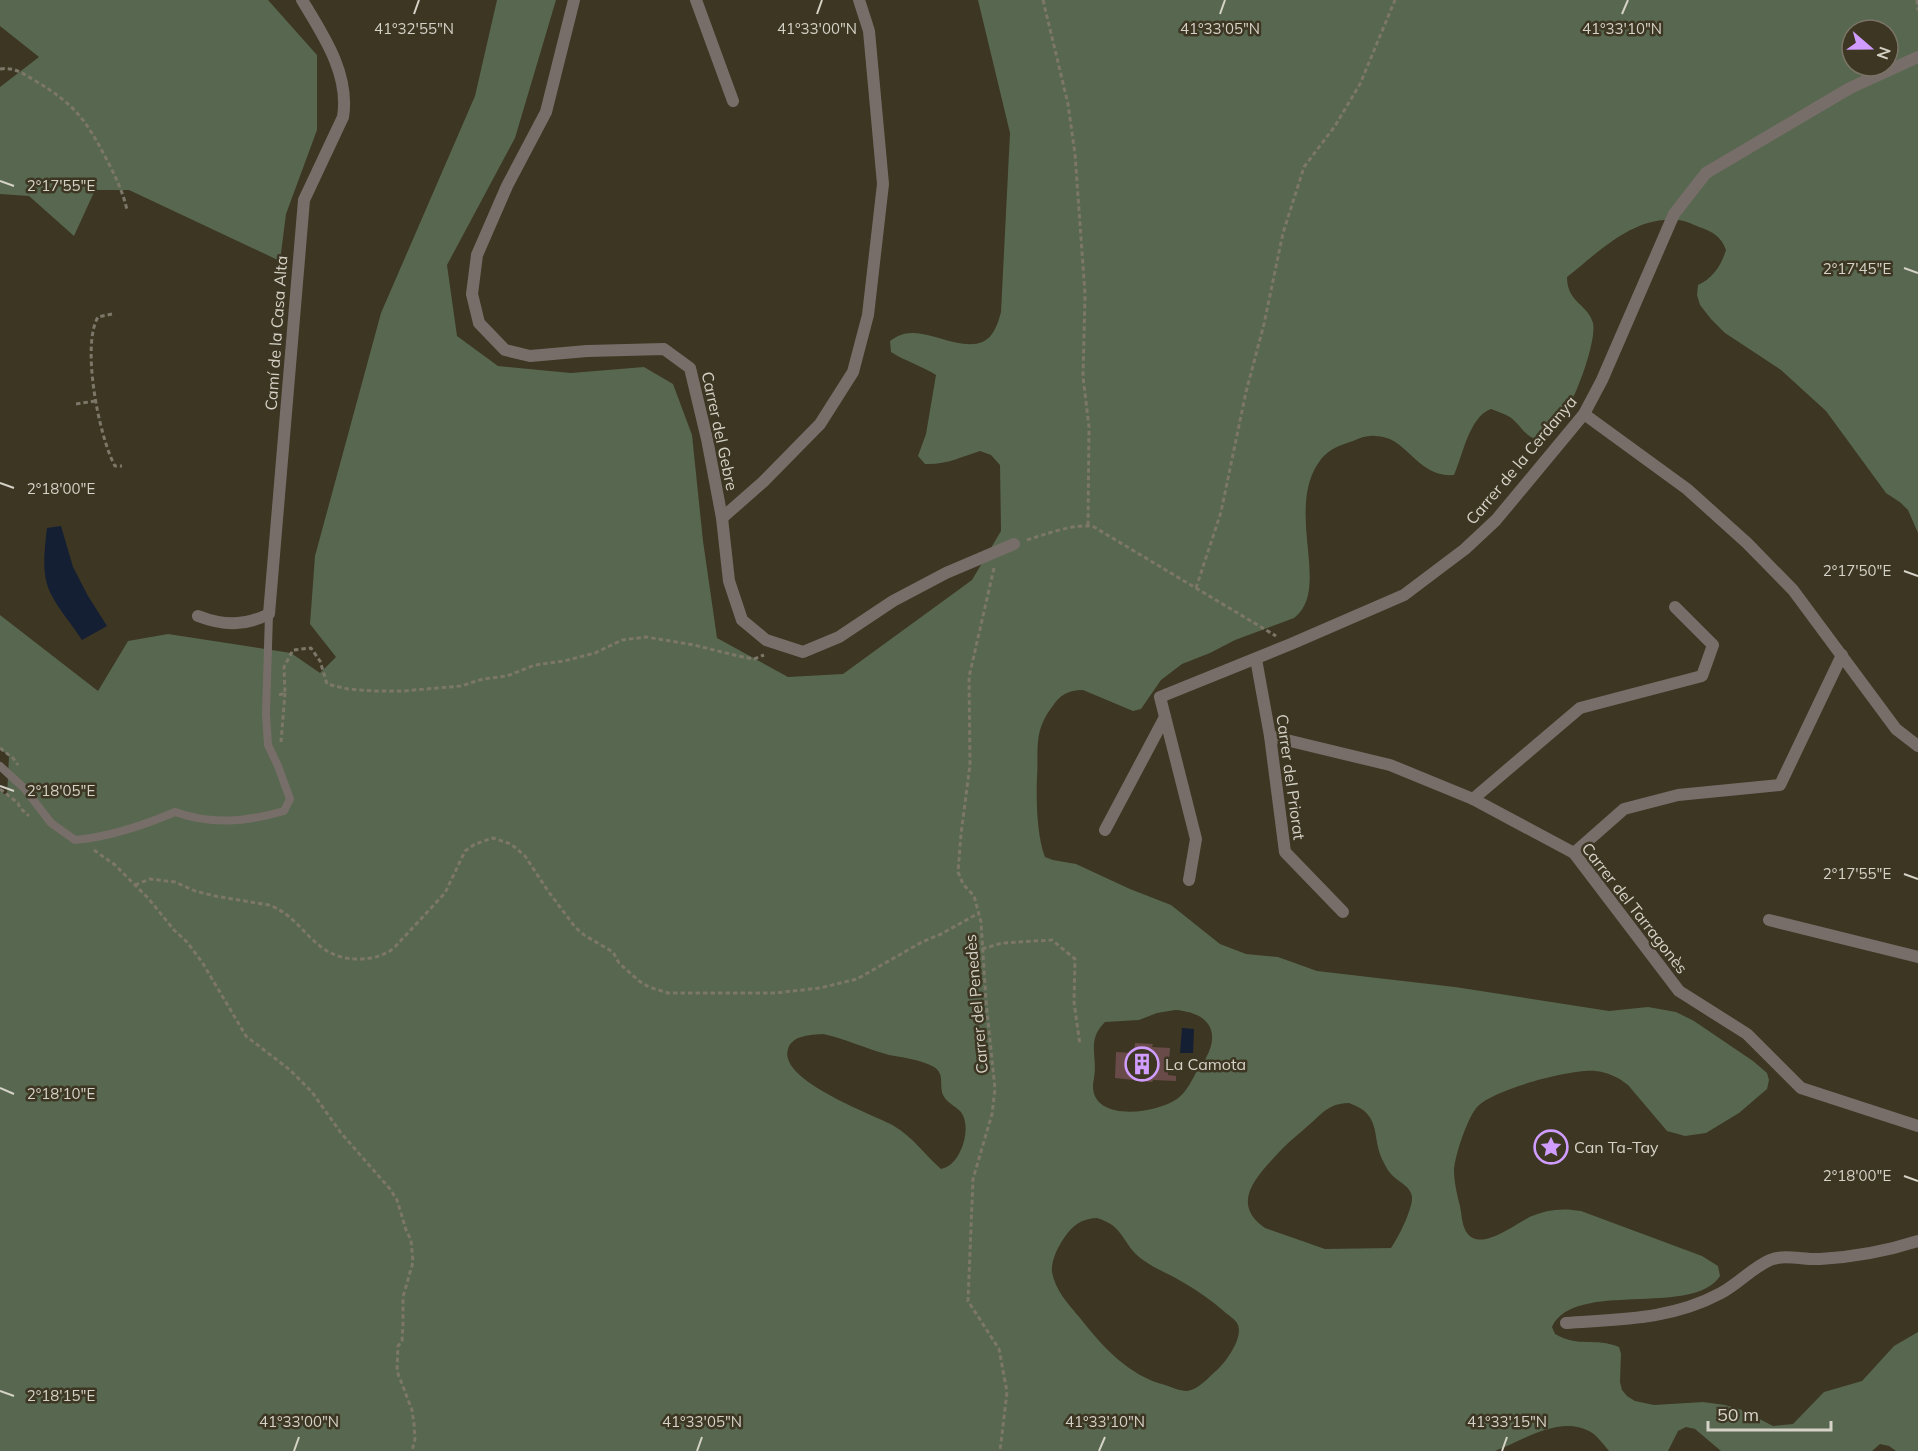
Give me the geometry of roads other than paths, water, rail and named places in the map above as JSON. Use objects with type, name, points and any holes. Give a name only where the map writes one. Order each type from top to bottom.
[{"type":"street","name":"Camí de la Casa Alta","points":[[269,614],[304,200],[343,117],[345,102],[342,83],[328,41],[302,0]]},
{"type":"street","name":"Carrer del Gebre","points":[[574,0],[546,112],[507,186],[477,255],[472,294],[478,323],[505,350],[530,356],[587,351],[664,349],[690,368],[707,439],[722,518],[729,581],[742,620],[766,640],[802,652],[839,638],[893,601],[946,573],[1014,544]]},
{"type":"street","points":[[696,0],[733,101]]},
{"type":"street","points":[[722,518],[763,482],[820,424],[853,372],[868,315],[883,184],[869,30],[859,0]]},
{"type":"street","name":"Carrer de la Cerdanya","points":[[1165,717],[1160,697],[1256,659],[1404,595],[1466,549],[1496,520],[1584,414],[1602,380],[1674,214],[1706,173],[1850,88],[1918,57]]},
{"type":"street","points":[[1584,414],[1688,489],[1747,543],[1793,590],[1896,729],[1918,746]]},
{"type":"street","points":[[1473,799],[1580,708],[1702,676],[1713,645],[1675,606]]},
{"type":"street","points":[[198,616],[216,623],[245,623],[269,614]]},
{"type":"street","points":[[1574,853],[1624,809],[1678,795],[1780,785],[1842,655]]},
{"type":"street","name":"Carrer del Priorat","points":[[1256,659],[1270,736],[1285,852],[1343,912]]},
{"type":"street","points":[[1105,830],[1165,717]]},
{"type":"street","points":[[1165,717],[1196,839],[1190,880]]},
{"type":"street","name":"Carrer del Tarragonès","points":[[1270,736],[1390,765],[1473,799],[1574,853],[1679,992],[1747,1034],[1801,1088],[1918,1126]]},
{"type":"street","points":[[1769,920],[1918,957]]},
{"type":"street","points":[[1566,1323],[1651,1317],[1681,1311],[1721,1293],[1771,1260],[1787,1258],[1818,1260],[1873,1254],[1918,1241]]},
{"type":"lane","points":[[0,766],[26,789],[51,823],[76,840],[98,838],[144,825],[175,812],[194,818],[219,821],[257,819],[284,812],[290,799],[268,745],[266,714],[269,614]]},
{"type":"water","points":[[61,526],[73,567],[107,626],[82,640],[53,598],[45,577],[44,556],[47,528]]},
{"type":"water","points":[[1182,1028],[1194,1029],[1193,1053],[1180,1053]]},
{"type":"place","name":"La Camota","points":[[1142,1064]]},
{"type":"place","name":"Can Ta-Tay","points":[[1551,1147]]}]
